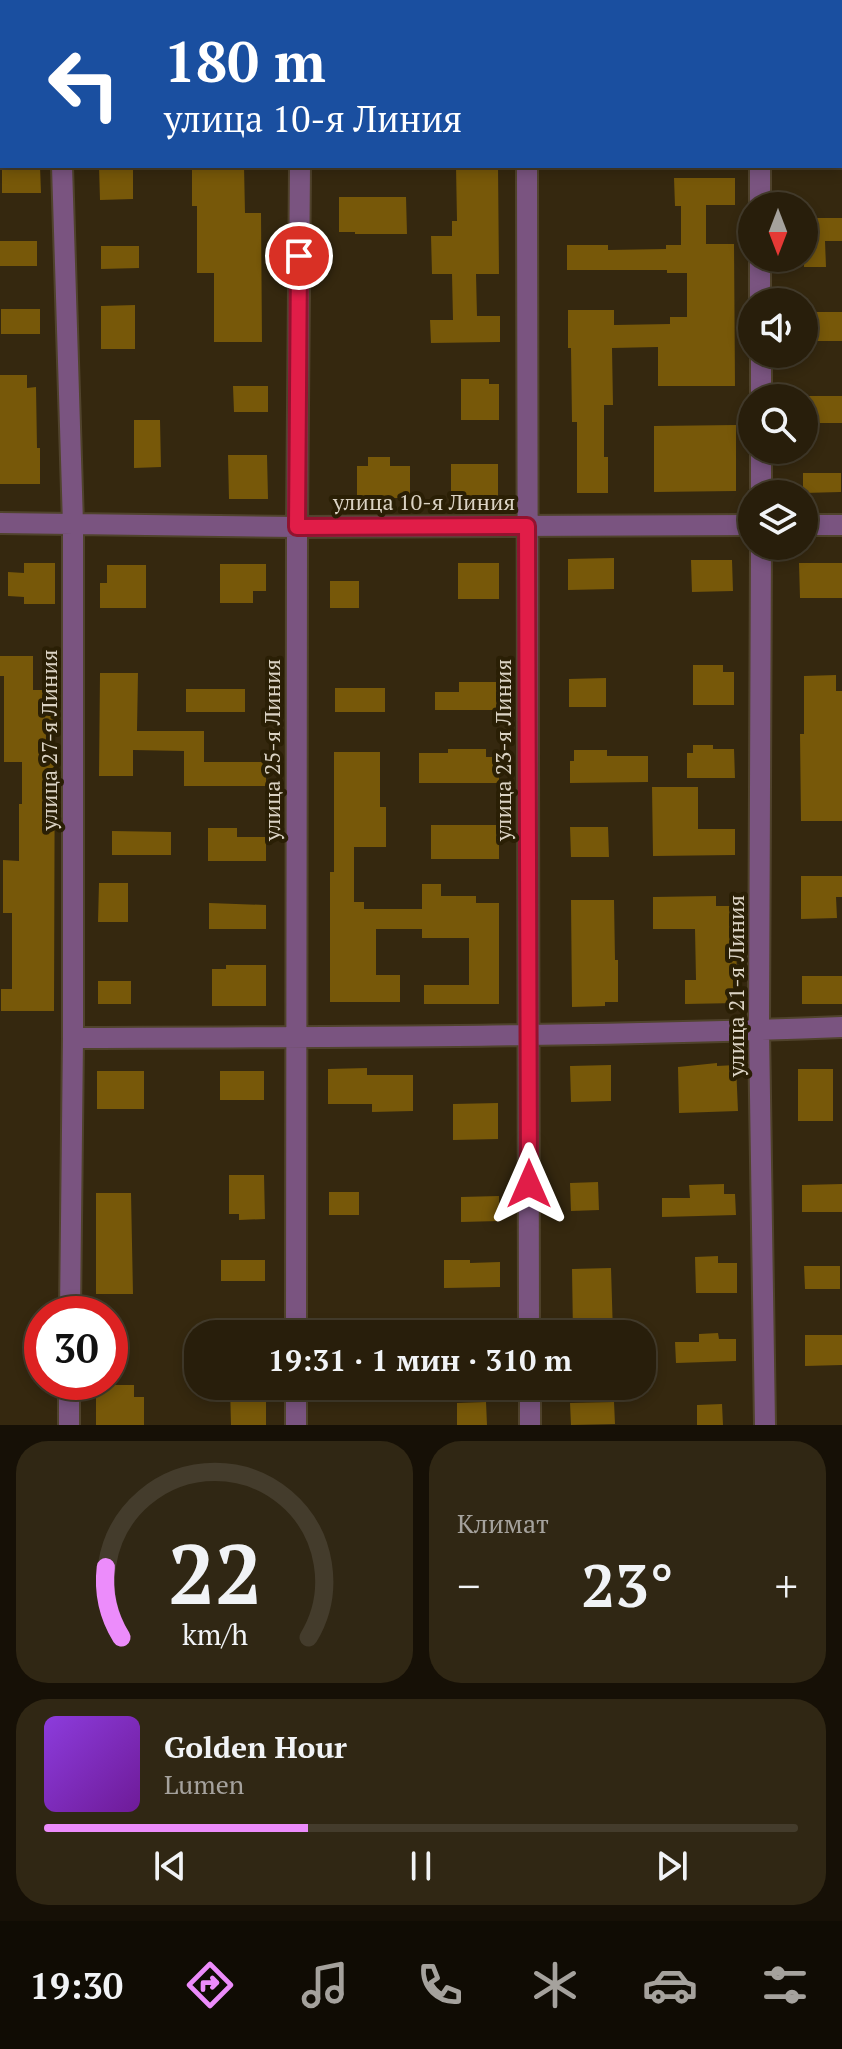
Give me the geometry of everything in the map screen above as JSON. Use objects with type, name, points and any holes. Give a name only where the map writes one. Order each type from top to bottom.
[{"type":"street","name":"улица 27-я Линия","points":[[62,168],[73,524],[70,1296]]},
{"type":"street","name":"улица 25-я Линия","points":[[296,1320],[300,168]]},
{"type":"street","name":"улица 23-я Линия","points":[[527,168],[529,1320]]},
{"type":"street","points":[[760,168],[760,192]]},
{"type":"street","name":"улица 10-я Линия","points":[[0,523],[297,527],[738,525]]},
{"type":"street","points":[[818,525],[842,525]]},
{"type":"street","name":"улица 21-я Линия","points":[[761,560],[759,1030],[765,1425]]},
{"type":"street","points":[[73,1038],[528,1034],[842,1027]]},
{"type":"street","points":[[69,1400],[69,1425]]},
{"type":"street","points":[[296,1400],[296,1425]]},
{"type":"street","points":[[530,1400],[530,1425]]},
{"type":"building","points":[[2,168],[40,168],[41,193],[2,193]]},
{"type":"building","points":[[99,168],[133,168],[133,199],[100,200]]},
{"type":"building","points":[[192,168],[244,168],[245,213],[261,213],[262,342],[214,342],[214,273],[197,273],[197,206],[192,206]]},
{"type":"building","points":[[456,168],[498,168],[499,274],[476,274],[477,316],[500,316],[500,342],[431,343],[430,320],[453,320],[452,274],[432,274],[431,236],[452,236],[452,221],[457,221]]},
{"type":"building","points":[[674,178],[735,178],[735,205],[706,205],[706,244],[734,244],[735,386],[658,386],[658,347],[612,348],[613,405],[604,405],[608,493],[577,493],[577,422],[572,422],[568,310],[614,310],[614,325],[670,324],[670,317],[687,317],[687,273],[667,273],[667,270],[567,270],[567,245],[608,245],[608,250],[666,249],[666,245],[681,245],[681,206],[675,206]]},
{"type":"building","points":[[339,197],[406,197],[407,234],[339,232]]},
{"type":"building","points":[[818,218],[842,218],[842,241],[825,241],[826,267],[818,267]]},
{"type":"building","points":[[0,241],[37,241],[37,266],[0,266]]},
{"type":"building","points":[[101,246],[139,246],[139,268],[101,269]]},
{"type":"building","points":[[135,305],[135,349],[101,349],[101,306]]},
{"type":"building","points":[[1,309],[40,309],[40,334],[1,334]]},
{"type":"building","points":[[818,312],[842,312],[842,341],[818,341]]},
{"type":"building","points":[[0,375],[27,375],[27,388],[36,387],[40,484],[0,484]]},
{"type":"building","points":[[461,379],[489,379],[489,384],[499,384],[499,420],[461,420]]},
{"type":"building","points":[[233,386],[268,386],[268,412],[234,412]]},
{"type":"building","points":[[818,396],[842,396],[842,423],[818,423]]},
{"type":"building","points":[[134,420],[160,420],[161,467],[134,468]]},
{"type":"building","points":[[736,425],[736,491],[654,492],[654,426]]},
{"type":"building","points":[[228,455],[267,455],[268,499],[229,499]]},
{"type":"building","points":[[368,457],[390,457],[390,466],[410,466],[410,498],[357,498],[357,466],[368,466]]},
{"type":"building","points":[[451,464],[498,464],[498,496],[451,497]]},
{"type":"building","points":[[803,473],[841,473],[841,492],[818,493],[818,480],[803,480]]},
{"type":"building","points":[[614,558],[614,589],[568,590],[568,559]]},
{"type":"building","points":[[691,560],[732,560],[733,591],[692,592]]},
{"type":"building","points":[[24,563],[55,563],[55,604],[24,604],[24,597],[8,596],[8,572],[24,573]]},
{"type":"building","points":[[458,563],[499,563],[499,599],[458,599]]},
{"type":"building","points":[[799,563],[842,563],[842,598],[800,598]]},
{"type":"building","points":[[220,564],[266,564],[266,591],[253,591],[253,603],[220,603]]},
{"type":"building","points":[[107,565],[146,565],[146,608],[100,608],[100,583],[107,583]]},
{"type":"building","points":[[330,581],[359,581],[359,608],[330,608]]},
{"type":"building","points":[[0,656],[33,656],[33,690],[55,690],[54,1011],[1,1011],[1,989],[12,989],[12,913],[3,913],[3,860],[19,861],[22,762],[4,762],[4,676],[0,676]]},
{"type":"building","points":[[693,665],[723,665],[723,672],[734,672],[734,705],[693,705]]},
{"type":"building","points":[[100,673],[138,673],[137,731],[204,731],[204,762],[266,762],[266,786],[184,786],[184,751],[133,750],[133,776],[99,776]]},
{"type":"building","points":[[836,675],[836,691],[842,691],[842,821],[801,821],[800,734],[804,734],[804,676]]},
{"type":"building","points":[[606,678],[606,707],[569,707],[569,679]]},
{"type":"building","points":[[459,682],[499,682],[499,710],[435,710],[435,692],[459,692]]},
{"type":"building","points":[[335,688],[385,688],[385,712],[335,712]]},
{"type":"building","points":[[186,689],[245,689],[245,712],[186,712]]},
{"type":"building","points":[[693,745],[734,749],[735,778],[687,778],[687,753],[693,753]]},
{"type":"building","points":[[448,749],[486,749],[486,757],[499,757],[499,783],[419,783],[419,753],[448,753]]},
{"type":"building","points":[[574,750],[607,750],[607,756],[648,756],[648,782],[570,783],[570,761],[574,761]]},
{"type":"building","points":[[334,752],[380,752],[380,807],[386,807],[386,847],[354,847],[354,902],[364,902],[364,909],[422,909],[422,884],[441,884],[441,896],[476,896],[476,903],[499,903],[499,1004],[424,1004],[424,985],[469,985],[469,938],[422,938],[422,929],[376,929],[376,975],[400,975],[400,1002],[330,1002]]},
{"type":"building","points":[[652,787],[698,787],[698,829],[735,829],[735,855],[653,856]]},
{"type":"building","points":[[431,825],[499,825],[499,859],[431,859]]},
{"type":"building","points":[[570,827],[608,827],[609,857],[571,857]]},
{"type":"building","points":[[208,828],[237,828],[237,837],[266,837],[266,861],[208,861]]},
{"type":"building","points":[[112,831],[171,832],[171,855],[112,855]]},
{"type":"building","points":[[801,876],[842,876],[842,897],[836,897],[837,918],[801,919]]},
{"type":"building","points":[[99,883],[128,883],[128,922],[98,922]]},
{"type":"building","points":[[716,896],[716,906],[736,906],[737,1003],[685,1004],[685,980],[696,980],[695,929],[653,929],[653,897]]},
{"type":"building","points":[[571,900],[614,900],[618,1002],[605,1002],[605,1006],[572,1007]]},
{"type":"building","points":[[209,903],[266,905],[266,929],[209,929]]},
{"type":"building","points":[[226,965],[266,965],[266,1006],[212,1006],[212,969],[226,969]]},
{"type":"building","points":[[802,976],[842,976],[842,1004],[802,1004]]},
{"type":"building","points":[[98,981],[131,981],[131,1004],[98,1004]]},
{"type":"building","points":[[717,1063],[717,1066],[736,1065],[738,1111],[679,1113],[678,1067]]},
{"type":"building","points":[[611,1065],[611,1101],[571,1102],[570,1066]]},
{"type":"building","points":[[367,1068],[367,1075],[413,1075],[413,1111],[372,1112],[372,1104],[328,1104],[328,1069]]},
{"type":"building","points":[[798,1069],[833,1069],[833,1121],[798,1121]]},
{"type":"building","points":[[97,1071],[144,1071],[144,1109],[97,1109]]},
{"type":"building","points":[[220,1071],[264,1071],[264,1100],[220,1100]]},
{"type":"building","points":[[498,1103],[498,1139],[453,1140],[453,1104]]},
{"type":"building","points":[[229,1175],[264,1175],[265,1219],[239,1220],[239,1214],[229,1214]]},
{"type":"building","points":[[598,1182],[599,1210],[571,1211],[570,1183]]},
{"type":"building","points":[[724,1184],[724,1194],[735,1194],[736,1215],[662,1217],[662,1198],[690,1198],[689,1185]]},
{"type":"building","points":[[842,1184],[842,1212],[802,1212],[802,1185]]},
{"type":"building","points":[[329,1192],[359,1192],[359,1215],[329,1215]]},
{"type":"building","points":[[96,1193],[131,1193],[133,1294],[96,1294]]},
{"type":"building","points":[[499,1196],[499,1221],[461,1222],[461,1197]]},
{"type":"building","points":[[718,1256],[718,1263],[737,1263],[737,1293],[696,1293],[695,1257]]},
{"type":"building","points":[[221,1260],[265,1260],[265,1281],[221,1281]]},
{"type":"building","points":[[444,1260],[500,1262],[500,1287],[444,1288]]},
{"type":"building","points":[[804,1266],[840,1266],[840,1289],[805,1289]]},
{"type":"building","points":[[611,1268],[613,1320],[573,1320],[572,1269]]},
{"type":"building","points":[[718,1333],[719,1339],[736,1339],[736,1361],[676,1363],[675,1342],[699,1342],[699,1334]]},
{"type":"building","points":[[805,1335],[842,1335],[842,1365],[805,1366]]},
{"type":"building","points":[[128,1385],[134,1385],[134,1397],[144,1397],[144,1425],[96,1425],[96,1400],[128,1400]]},
{"type":"building","points":[[230,1400],[266,1400],[266,1425],[231,1425]]},
{"type":"building","points":[[486,1402],[487,1425],[457,1425],[457,1403]]},
{"type":"building","points":[[614,1402],[615,1424],[571,1425],[570,1403]]},
{"type":"building","points":[[722,1404],[723,1425],[697,1425],[697,1405]]},
{"type":"route","points":[[299,256],[297,527],[527,526],[529,1184]]}]
